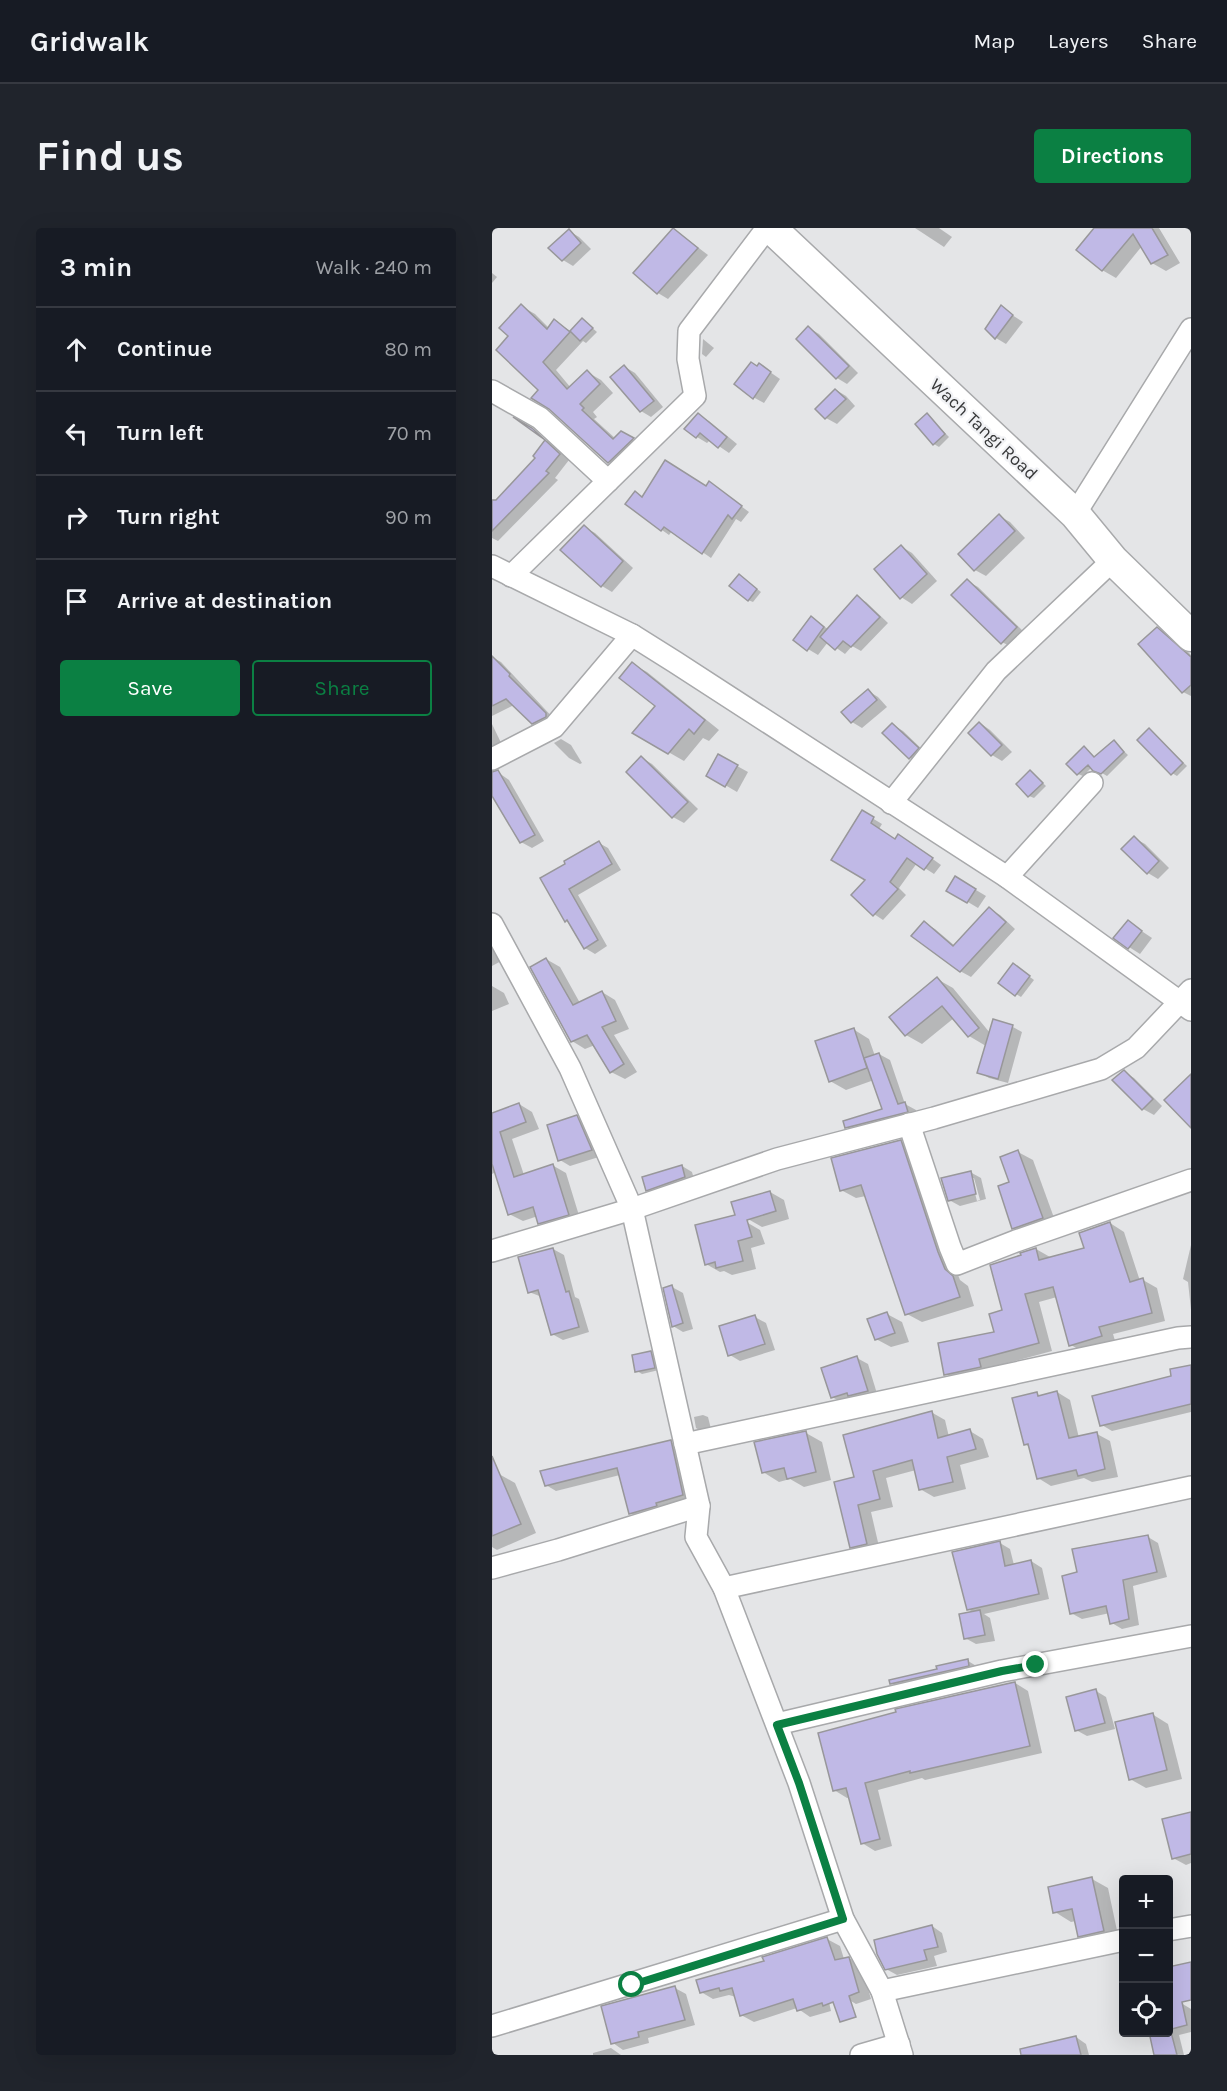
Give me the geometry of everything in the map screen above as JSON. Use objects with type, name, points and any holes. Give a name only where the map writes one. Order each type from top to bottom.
[{"type":"main road","name":"Wach Tangi Road","points":[[769,228],[1075,514],[1113,560],[1191,636]]},
{"type":"street","points":[[511,576],[695,396],[688,359],[689,331],[769,228]]},
{"type":"street","points":[[1075,514],[1191,329]]},
{"type":"street","points":[[492,391],[540,418],[608,481]]},
{"type":"street","points":[[891,803],[996,671],[1113,560]]},
{"type":"street","points":[[492,566],[632,635],[1007,877],[1187,1001],[1136,1048],[1101,1069],[777,1159],[632,1209],[492,1251]]},
{"type":"street","points":[[492,759],[554,727],[632,635]]},
{"type":"street","points":[[1007,877],[1092,783]]},
{"type":"street","points":[[492,924],[570,1068],[632,1209],[699,1506],[696,1537],[724,1588],[799,1783],[843,1919],[882,1991],[901,2050],[861,2055]]},
{"type":"street","points":[[909,1124],[957,1264],[1191,1180]]},
{"type":"street","points":[[685,1444],[1191,1337]]},
{"type":"street","points":[[724,1588],[1191,1487]]},
{"type":"street","points":[[492,1568],[699,1506]]},
{"type":"street","points":[[777,1725],[1002,1671],[1191,1636]]},
{"type":"street","points":[[492,2026],[843,1919]]},
{"type":"street","points":[[1173,1929],[1191,1926]]},
{"type":"street","points":[[882,1991],[1119,1941]]},
{"type":"building","points":[[673,228],[698,248],[657,294],[633,273]]},
{"type":"building","points":[[1094,228],[1152,228],[1168,255],[1151,264],[1133,234],[1102,271],[1076,250]]},
{"type":"building","points":[[569,229],[581,243],[562,261],[548,248]]},
{"type":"building","points":[[521,304],[547,329],[554,319],[570,332],[543,362],[567,389],[587,370],[600,384],[580,404],[584,408],[582,410],[613,439],[621,431],[634,438],[608,463],[549,409],[531,398],[538,390],[496,350],[508,336],[499,328]]},
{"type":"building","points":[[1001,305],[1013,315],[995,339],[985,329]]},
{"type":"building","points":[[582,318],[593,328],[580,341],[570,331]]},
{"type":"building","points":[[808,326],[849,366],[836,379],[796,339]]},
{"type":"building","points":[[751,362],[757,366],[759,363],[771,372],[753,399],[734,384]]},
{"type":"building","points":[[624,365],[654,401],[640,412],[610,377]]},
{"type":"building","points":[[835,389],[846,399],[825,419],[815,409]]},
{"type":"building","points":[[698,413],[727,437],[718,448],[700,433],[696,438],[684,429]]},
{"type":"building","points":[[927,413],[945,434],[933,445],[915,424]]},
{"type":"building","points":[[513,417],[532,428],[545,440]]},
{"type":"building","points":[[545,440],[560,454],[546,471],[549,473],[492,531],[492,500],[496,500],[535,458],[533,456]]},
{"type":"building","points":[[665,460],[706,486],[709,481],[742,506],[732,519],[728,515],[702,554],[664,527],[661,531],[625,504],[635,491],[642,497]]},
{"type":"building","points":[[999,514],[1015,531],[974,571],[958,554]]},
{"type":"building","points":[[584,525],[623,561],[601,587],[560,550]]},
{"type":"building","points":[[901,545],[927,574],[900,599],[874,569]]},
{"type":"building","points":[[739,574],[757,589],[748,601],[729,586]]},
{"type":"building","points":[[967,579],[1017,627],[1001,644],[951,595]]},
{"type":"building","points":[[857,595],[880,617],[851,647],[843,641],[835,650],[820,637]]},
{"type":"building","points":[[811,616],[824,627],[807,651],[793,640]]},
{"type":"building","points":[[1157,627],[1191,657],[1191,685],[1182,693],[1138,644]]},
{"type":"building","points":[[492,656],[546,713],[546,717],[532,724],[506,699],[492,706]]},
{"type":"building","points":[[632,662],[705,720],[694,734],[689,729],[668,754],[632,733],[655,706],[619,678]]},
{"type":"building","points":[[868,689],[877,700],[851,723],[841,712]]},
{"type":"building","points":[[979,722],[1002,745],[991,756],[968,733]]},
{"type":"building","points":[[892,723],[919,748],[909,759],[882,733]]},
{"type":"building","points":[[1149,728],[1183,763],[1171,775],[1137,740]]},
{"type":"building","points":[[1114,740],[1124,752],[1101,774],[1093,771],[1088,765],[1077,775],[1066,764],[1084,746],[1094,757]]},
{"type":"building","points":[[718,754],[738,765],[725,787],[706,776]]},
{"type":"building","points":[[641,756],[688,802],[672,818],[626,772]]},
{"type":"building","points":[[498,770],[535,835],[520,843],[492,796],[492,772]]},
{"type":"building","points":[[1030,770],[1043,783],[1028,797],[1016,784]]},
{"type":"building","points":[[862,810],[874,817],[871,823],[895,839],[898,834],[933,858],[924,870],[907,858],[890,882],[898,889],[873,916],[851,895],[865,880],[831,860]]},
{"type":"building","points":[[1134,836],[1159,861],[1147,874],[1121,849]]},
{"type":"building","points":[[599,841],[612,864],[569,889],[598,940],[584,949],[567,920],[565,922],[540,878]]},
{"type":"building","points":[[955,876],[976,889],[967,903],[946,891]]},
{"type":"building","points":[[989,907],[1006,922],[960,972],[911,936],[924,921],[953,946]]},
{"type":"building","points":[[1128,920],[1142,931],[1128,949],[1113,938]]},
{"type":"building","points":[[546,958],[573,1005],[602,991],[616,1021],[602,1027],[624,1064],[610,1073],[587,1035],[571,1042],[530,967]]},
{"type":"building","points":[[1013,963],[1030,976],[1015,996],[998,983]]},
{"type":"building","points":[[937,977],[979,1028],[968,1037],[942,1006],[905,1036],[889,1017]]},
{"type":"building","points":[[993,1019],[1013,1025],[998,1079],[977,1073]]},
{"type":"building","points":[[854,1028],[867,1068],[829,1082],[815,1041]]},
{"type":"building","points":[[879,1053],[898,1104],[905,1102],[908,1112],[845,1128],[843,1121],[882,1109],[864,1058]]},
{"type":"building","points":[[1124,1070],[1153,1099],[1142,1110],[1112,1080]]},
{"type":"building","points":[[1191,1074],[1191,1128],[1164,1100]]},
{"type":"building","points":[[519,1103],[526,1122],[500,1132],[514,1177],[553,1164],[569,1215],[538,1224],[533,1207],[508,1215],[492,1164],[492,1113]]},
{"type":"building","points":[[577,1115],[592,1150],[558,1161],[547,1125]]},
{"type":"building","points":[[901,1140],[938,1252],[945,1269],[953,1276],[960,1297],[905,1315],[861,1185],[840,1191],[831,1158]]},
{"type":"building","points":[[1018,1150],[1043,1218],[1012,1229],[998,1186],[1009,1182],[1000,1157]]},
{"type":"building","points":[[682,1165],[685,1177],[646,1191],[642,1177]]},
{"type":"building","points":[[971,1171],[976,1194],[948,1201],[941,1178]]},
{"type":"building","points":[[770,1191],[776,1211],[747,1220],[752,1237],[738,1241],[743,1261],[716,1268],[715,1262],[705,1265],[695,1225],[735,1215],[731,1202]]},
{"type":"building","points":[[1110,1222],[1130,1282],[1143,1278],[1152,1313],[1099,1327],[1102,1336],[1069,1346],[1053,1287],[1025,1294],[1039,1343],[979,1359],[981,1367],[944,1375],[938,1343],[994,1332],[989,1314],[1002,1310],[990,1265],[1036,1248],[1039,1260],[1084,1248],[1079,1233]]},
{"type":"building","points":[[553,1248],[579,1327],[551,1335],[538,1290],[528,1293],[518,1257]]},
{"type":"building","points":[[672,1285],[683,1323],[672,1327],[663,1288]]},
{"type":"building","points":[[887,1312],[895,1333],[875,1340],[867,1319]]},
{"type":"building","points":[[755,1315],[765,1344],[728,1356],[719,1326]]},
{"type":"building","points":[[651,1351],[655,1368],[635,1372],[632,1355]]},
{"type":"building","points":[[857,1356],[868,1391],[848,1396],[847,1393],[831,1398],[821,1368]]},
{"type":"building","points":[[1191,1365],[1191,1404],[1100,1426],[1092,1396],[1171,1376],[1170,1369]]},
{"type":"building","points":[[1057,1391],[1069,1438],[1097,1432],[1105,1469],[1078,1476],[1076,1470],[1037,1479],[1028,1444],[1024,1445],[1012,1398],[1037,1392],[1038,1396]]},
{"type":"building","points":[[932,1411],[938,1438],[970,1429],[976,1449],[947,1457],[953,1482],[919,1490],[912,1460],[873,1471],[880,1499],[858,1505],[867,1544],[850,1548],[834,1482],[854,1477],[843,1435]]},
{"type":"building","points":[[806,1431],[816,1472],[787,1479],[784,1468],[762,1473],[754,1442]]},
{"type":"building","points":[[671,1440],[683,1495],[629,1514],[617,1468],[545,1486],[540,1471]]},
{"type":"building","points":[[492,1456],[521,1524],[492,1536]]},
{"type":"building","points":[[1148,1535],[1157,1572],[1123,1580],[1129,1619],[1110,1624],[1106,1606],[1070,1614],[1062,1576],[1077,1572],[1072,1549]]},
{"type":"building","points":[[1000,1541],[1005,1566],[1031,1560],[1039,1594],[967,1610],[952,1552]]},
{"type":"building","points":[[980,1610],[985,1635],[964,1639],[959,1614]]},
{"type":"building","points":[[968,1659],[969,1666],[890,1684],[889,1680]]},
{"type":"building","points":[[1015,1682],[1030,1746],[910,1773],[910,1771],[865,1783],[880,1839],[861,1844],[846,1788],[833,1791],[818,1733],[896,1712],[895,1709]]},
{"type":"building","points":[[1096,1689],[1105,1723],[1075,1731],[1066,1697]]},
{"type":"building","points":[[1153,1713],[1167,1770],[1129,1780],[1115,1722]]},
{"type":"building","points":[[1191,1812],[1191,1854],[1172,1859],[1162,1819]]},
{"type":"building","points":[[1092,1877],[1104,1931],[1078,1937],[1072,1909],[1053,1913],[1048,1887]]},
{"type":"building","points":[[932,1925],[938,1947],[924,1950],[927,1960],[885,1970],[877,1954],[874,1940]]},
{"type":"building","points":[[827,1937],[835,1960],[849,1957],[859,1992],[849,1996],[856,2017],[840,2022],[833,2002],[797,2011],[793,1999],[740,2016],[732,1988],[720,1991],[719,1988],[700,1993],[696,1980],[764,1961],[762,1957]]},
{"type":"building","points":[[1191,1962],[1191,2000],[1182,2002],[1187,2025],[1173,2029],[1173,1983],[1173,1966]]},
{"type":"building","points":[[675,1986],[685,2020],[638,2032],[639,2037],[611,2044],[601,2006]]},
{"type":"building","points":[[1076,2036],[1081,2055],[1021,2055],[1020,2049]]},
{"type":"building","points":[[1150,2037],[1172,2037],[1177,2055],[1154,2055]]},
{"type":"route","points":[[632,1985],[843,1919],[799,1783],[777,1725],[1002,1671],[1036,1665]]}]
